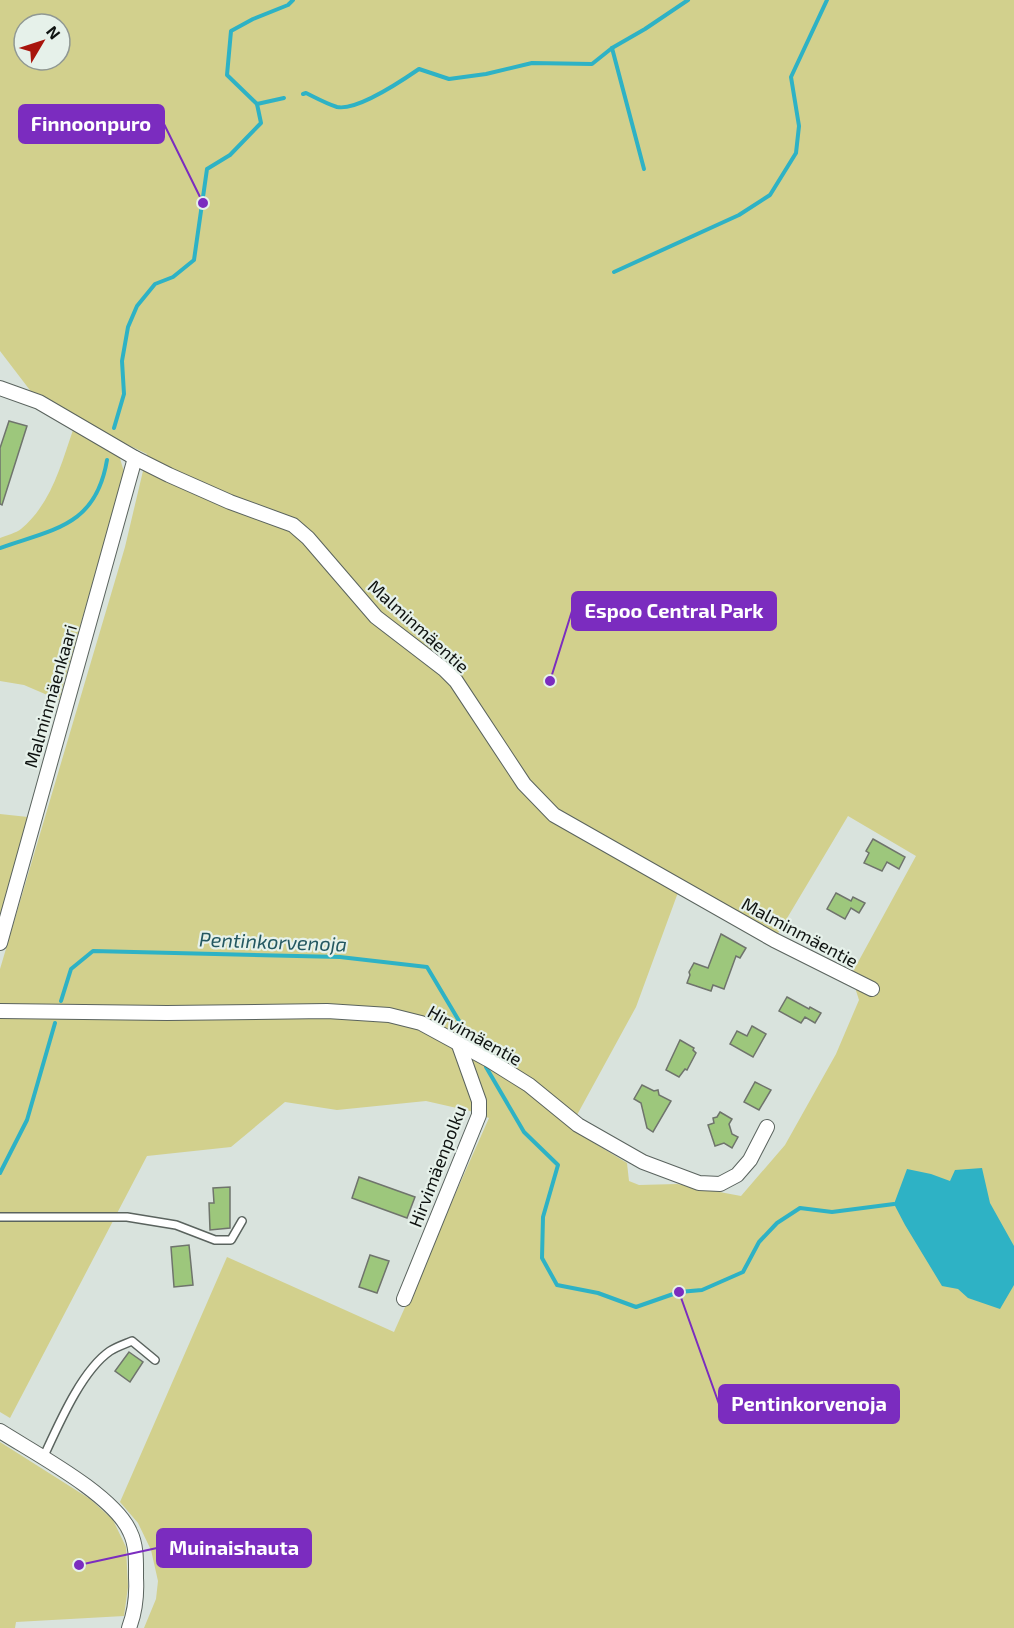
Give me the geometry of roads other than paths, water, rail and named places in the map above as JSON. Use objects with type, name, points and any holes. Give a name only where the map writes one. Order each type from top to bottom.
[{"type":"street","name":"Malminmäentie","points":[[0,388],[39,402],[135,458],[230,502],[293,525],[302,531],[376,616],[446,670],[456,681],[524,783],[554,815],[774,940],[872,989]]},
{"type":"street","name":"Malminmäenkaari","points":[[0,943],[135,458]]},
{"type":"street","name":"Hirvimäentie","points":[[0,1011],[134,1013],[327,1011],[389,1015],[421,1023],[489,1060],[529,1085],[578,1125],[633,1157],[699,1183],[720,1184],[737,1175],[750,1160],[767,1126]]},
{"type":"street","name":"Hirvimäenpolku","points":[[404,1299],[480,1115],[480,1101],[459,1045]]},
{"type":"street","points":[[0,1431],[106,1501],[123,1518],[136,1551],[136,1591],[129,1628]]},
{"type":"lane","points":[[0,1217],[127,1217],[176,1225],[215,1240],[231,1239],[242,1221]]},
{"type":"lane","points":[[43,1458],[78,1390],[96,1363],[111,1350],[132,1341],[155,1360]]},
{"type":"water","points":[[982,1168],[990,1203],[1014,1246],[1014,1285],[1000,1309],[968,1298],[958,1289],[942,1286],[894,1204],[907,1169],[950,1181],[955,1170]]},
{"type":"waterway","points":[[114,428],[124,394],[122,361],[128,327],[137,306],[155,284],[173,277],[194,260],[207,169],[230,155],[261,123],[257,104],[227,75],[231,31],[288,5],[293,0]]},
{"type":"waterway","points":[[303,94],[306,93],[337,107],[346,107],[368,100],[419,69],[449,79],[486,74],[532,63],[592,64],[612,48],[688,0]]},
{"type":"waterway","points":[[614,272],[739,215],[770,195],[796,153],[799,126],[791,77],[827,0]]},
{"type":"waterway","points":[[612,48],[644,169]]},
{"type":"waterway","points":[[257,104],[284,98]]},
{"type":"waterway","points":[[0,548],[55,529],[70,522],[83,512],[93,499],[101,482],[107,460]]},
{"type":"waterway","name":"Pentinkorvenoja","points":[[61,1001],[71,969],[93,951],[340,957],[427,967],[471,1041]]},
{"type":"waterway","name":"Pentinkorvenoja","points":[[0,1173],[27,1120],[55,1023]]},
{"type":"waterway","name":"Pentinkorvenoja","points":[[486,1067],[524,1132],[558,1165],[543,1217],[542,1258],[557,1285],[598,1293],[636,1307],[679,1292],[702,1290],[743,1272],[759,1242],[777,1223],[800,1208],[832,1212],[894,1204]]},
{"type":"place","name":"Finnoonpuro","points":[[203,203]]},
{"type":"place","name":"Espoo Central Park","points":[[550,681]]},
{"type":"place","name":"Pentinkorvenoja","points":[[679,1292]]},
{"type":"place","name":"Muinaishauta","points":[[79,1565]]}]
